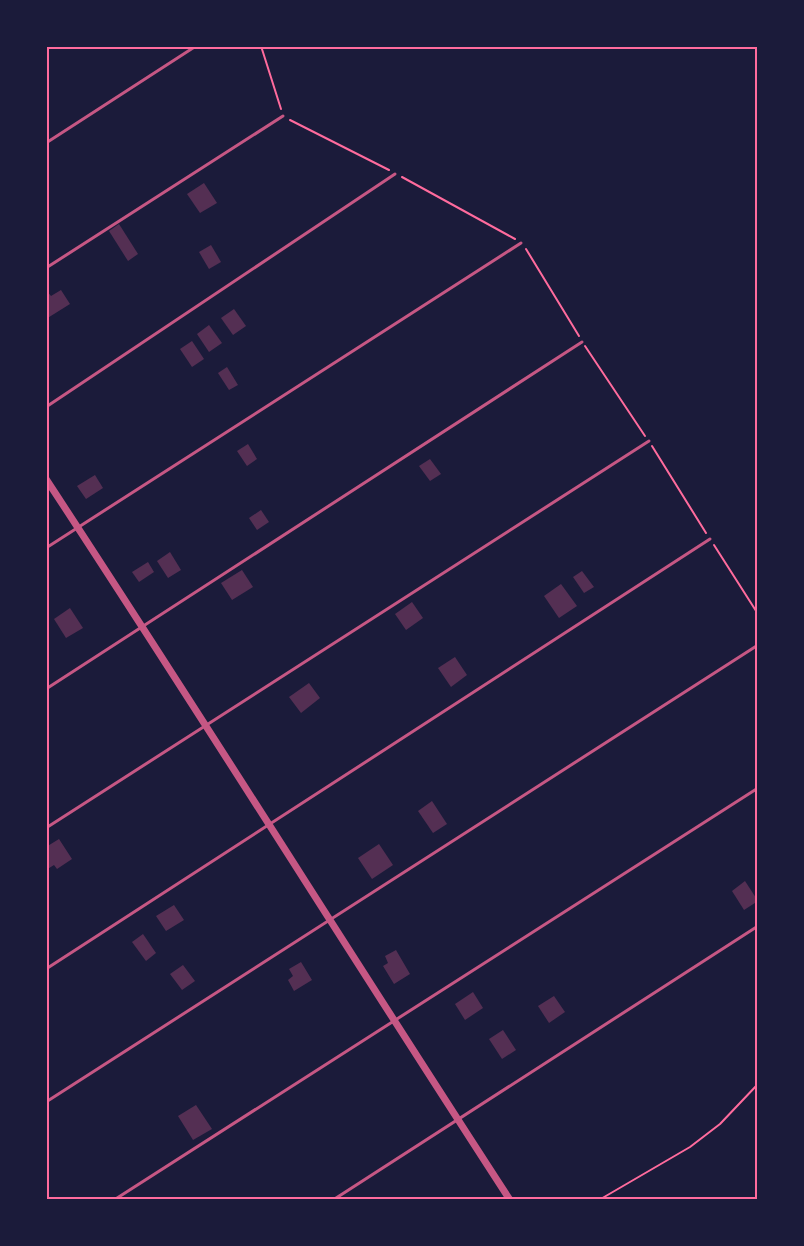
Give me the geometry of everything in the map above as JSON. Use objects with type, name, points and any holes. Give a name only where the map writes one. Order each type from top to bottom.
[{"type":"street","points":[[46,479],[270,824],[327,920],[510,1200]]},
{"type":"lane","points":[[46,142],[196,46]]},
{"type":"lane","points":[[46,268],[283,116]]},
{"type":"lane","points":[[46,407],[395,174]]},
{"type":"lane","points":[[46,548],[521,243]]},
{"type":"lane","points":[[46,689],[582,342]]},
{"type":"lane","points":[[46,828],[207,727],[649,441]]},
{"type":"lane","points":[[46,969],[710,539]]},
{"type":"lane","points":[[46,1102],[758,645]]},
{"type":"lane","points":[[114,1200],[758,788]]},
{"type":"lane","points":[[333,1200],[758,926]]},
{"type":"path","points":[[261,46],[283,116],[521,243],[582,342],[649,441],[758,614]]},
{"type":"path","points":[[599,1200],[690,1147],[720,1124],[758,1084]]},
{"type":"building","points":[[204,183],[217,203],[200,213],[187,194]]},
{"type":"building","points":[[119,224],[138,254],[128,261],[109,231]]},
{"type":"building","points":[[211,245],[221,262],[209,269],[199,252]]},
{"type":"building","points":[[46,290],[51,296],[61,290],[70,304],[46,319]]},
{"type":"building","points":[[234,309],[246,326],[233,335],[221,318]]},
{"type":"building","points":[[209,325],[222,343],[209,352],[197,334]]},
{"type":"building","points":[[192,341],[204,359],[192,367],[180,349]]},
{"type":"building","points":[[227,367],[238,385],[229,390],[218,373]]},
{"type":"building","points":[[248,444],[257,459],[247,466],[237,451]]},
{"type":"building","points":[[430,459],[441,474],[430,481],[419,466]]},
{"type":"building","points":[[95,475],[103,488],[86,499],[77,486]]},
{"type":"building","points":[[261,510],[269,522],[257,530],[249,518]]},
{"type":"building","points":[[170,552],[181,570],[168,578],[157,561]]},
{"type":"building","points":[[148,562],[154,572],[139,582],[132,572]]},
{"type":"building","points":[[242,570],[253,587],[232,600],[221,583]]},
{"type":"building","points":[[582,571],[594,587],[584,593],[573,577]]},
{"type":"building","points":[[561,584],[577,606],[559,618],[544,596]]},
{"type":"building","points":[[412,602],[423,618],[406,630],[395,614]]},
{"type":"building","points":[[70,608],[83,628],[66,638],[54,619]]},
{"type":"building","points":[[455,657],[467,675],[451,687],[438,668]]},
{"type":"building","points":[[309,683],[320,698],[301,713],[289,697]]},
{"type":"building","points":[[432,801],[447,824],[433,833],[418,811]]},
{"type":"building","points":[[59,839],[72,859],[57,869],[54,865],[46,870],[46,847]]},
{"type":"building","points":[[379,844],[393,865],[372,879],[358,858]]},
{"type":"building","points":[[745,881],[758,901],[744,910],[732,891]]},
{"type":"building","points":[[174,905],[184,920],[166,931],[156,916]]},
{"type":"building","points":[[143,934],[156,953],[146,961],[132,942]]},
{"type":"building","points":[[396,950],[410,974],[394,984],[383,966],[388,963],[385,956]]},
{"type":"building","points":[[301,962],[312,980],[294,991],[288,980],[293,976],[289,969]]},
{"type":"building","points":[[183,965],[195,981],[182,990],[170,974]]},
{"type":"building","points":[[473,992],[483,1008],[465,1020],[455,1004]]},
{"type":"building","points":[[554,996],[565,1012],[549,1023],[538,1006]]},
{"type":"building","points":[[503,1030],[516,1050],[502,1059],[489,1039]]},
{"type":"building","points":[[196,1105],[212,1129],[193,1140],[178,1116]]}]
